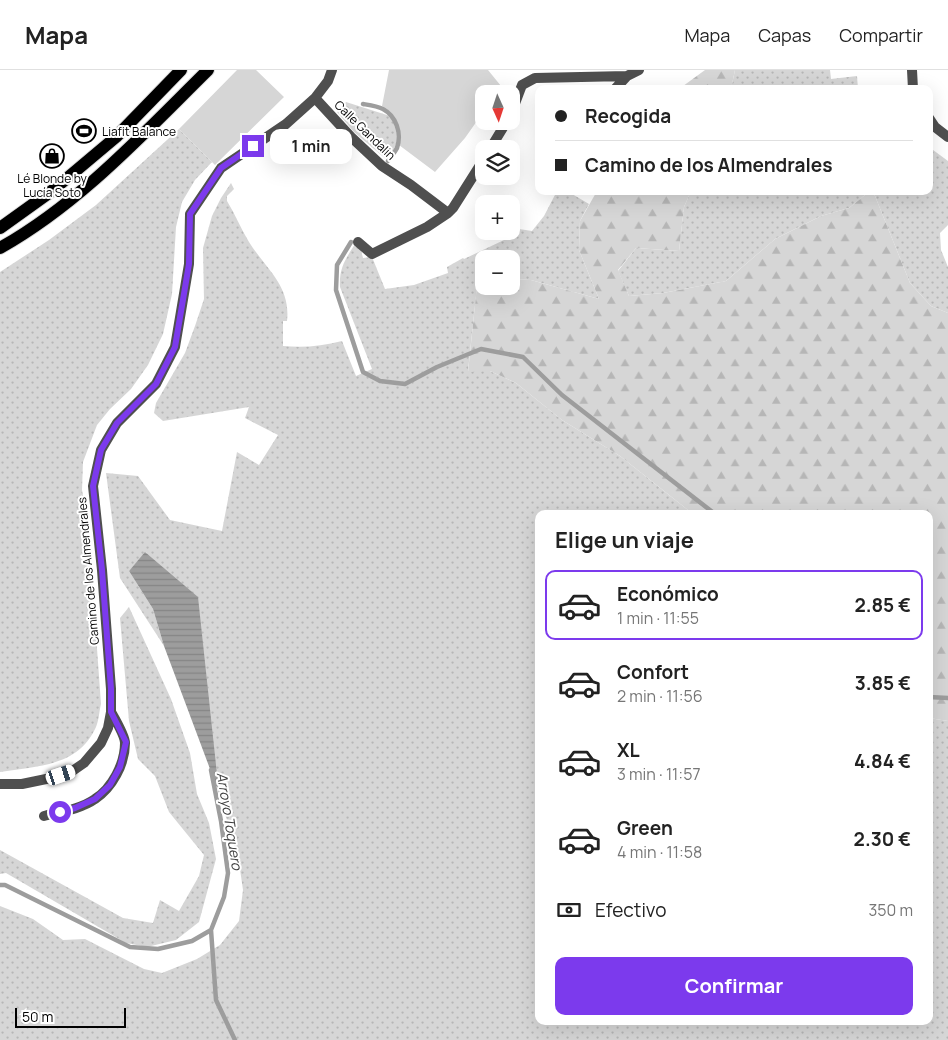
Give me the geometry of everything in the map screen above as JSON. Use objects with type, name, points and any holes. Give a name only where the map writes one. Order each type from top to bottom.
[{"type":"main road","points":[[0,228],[53,190],[116,137],[181,70]]},
{"type":"main road","points":[[0,248],[65,206],[129,149],[208,70]]},
{"type":"street","name":"Camino de los Almendrales","points":[[0,784],[22,784],[71,772],[84,764],[93,755],[108,728],[111,712],[111,689],[102,570],[93,486],[101,450],[117,423],[156,384],[175,347],[189,264],[190,214],[221,168],[286,124],[315,98],[328,81],[332,70]]},
{"type":"street","points":[[619,85],[627,76],[639,70]]},
{"type":"street","points":[[912,70],[913,85]]},
{"type":"street","points":[[520,90],[522,85],[535,78],[627,76]]},
{"type":"street","name":"Calle Gandalin","points":[[315,98],[382,166],[448,213]]},
{"type":"street","points":[[933,124],[948,137]]},
{"type":"street","points":[[358,242],[372,254],[427,227],[453,208],[475,173]]},
{"type":"street","points":[[44,816],[75,808],[95,799],[110,785],[120,767],[126,742],[111,712]]},
{"type":"green space","points":[[237,70],[256,70],[284,97],[215,165],[179,129]]},
{"type":"green space","points":[[389,70],[488,70],[500,85],[475,85],[475,124],[435,172],[399,145],[399,133],[395,117],[382,106]]},
{"type":"green space","points":[[705,70],[735,70],[732,85],[684,85]]},
{"type":"green space","points":[[735,70],[830,70],[831,79],[857,76],[858,85],[732,85]]},
{"type":"green space","points":[[346,102],[390,116],[397,137],[396,146],[387,160],[354,132],[337,112]]},
{"type":"green space","points":[[179,129],[212,162],[195,180],[182,202],[176,227],[172,294],[163,334],[148,365],[131,389],[110,409],[97,425],[83,462],[82,490],[88,524],[101,704],[98,722],[88,740],[79,750],[67,757],[42,766],[0,772],[0,272],[49,240],[96,205]]},
{"type":"green space","points":[[933,150],[948,161],[948,225],[940,233],[941,250],[948,267],[948,313],[931,306],[910,283],[875,195],[933,195]]},
{"type":"green space","points":[[231,183],[234,189],[227,196],[227,201],[249,242],[276,278],[285,298],[287,321],[283,321],[283,346],[313,346],[342,341],[356,376],[372,369],[340,287],[343,264],[355,244],[361,250],[363,258],[372,257],[385,289],[414,285],[448,273],[447,267],[475,254],[476,295],[468,371],[490,371],[516,383],[562,420],[620,456],[688,510],[535,510],[535,1025],[933,1025],[933,719],[948,721],[948,1040],[0,1040],[0,906],[33,919],[63,940],[85,939],[144,969],[162,973],[197,959],[220,945],[239,921],[243,890],[239,862],[219,793],[213,751],[146,552],[129,571],[153,609],[164,646],[120,578],[106,473],[138,476],[170,520],[222,531],[237,452],[259,465],[278,435],[245,418],[249,407],[163,421],[154,413],[156,403],[185,353],[204,299],[203,248],[212,216]]},
{"type":"green space","points":[[555,195],[574,195],[589,204],[580,221],[579,250],[599,299],[531,280],[520,279],[520,250],[483,250],[504,240],[520,240],[520,229],[532,231],[544,216]]},
{"type":"green space","points":[[595,195],[689,195],[684,207],[679,251],[636,248],[618,270],[629,296],[663,293],[726,281],[775,239],[821,216],[849,208],[865,195],[875,195],[910,283],[931,306],[948,313],[948,721],[933,719],[933,510],[688,510],[620,456],[562,420],[516,383],[490,371],[468,372],[476,295],[520,295],[520,279],[531,280],[599,299],[579,250],[580,221]]},
{"type":"green space","points":[[689,195],[865,195],[849,208],[821,216],[775,239],[726,281],[663,293],[629,296],[618,271],[636,248],[679,251],[684,207]]},
{"type":"green space","points":[[129,607],[171,699],[190,753],[197,794],[209,823],[216,859],[199,922],[176,940],[147,947],[126,943],[6,873],[0,874],[0,850],[123,918],[153,923],[160,900],[179,911],[199,876],[204,855],[169,812],[155,776],[138,759],[129,721],[120,618]]},
{"type":"shaded area","points":[[145,552],[198,597],[219,793],[164,646],[153,609],[129,571]]},
{"type":"waterway","points":[[363,104],[376,106],[388,112],[397,125],[399,137],[397,148],[388,161]]},
{"type":"waterway","points":[[351,242],[337,265],[336,290],[363,372],[380,381],[405,384],[437,367],[481,349],[523,357],[562,395],[710,510]]},
{"type":"waterway","points":[[933,697],[948,698]]},
{"type":"waterway","name":"Arroyo Toquero","points":[[0,885],[5,885],[130,947],[158,949],[192,941],[211,930],[224,897],[228,873],[221,821],[211,770]]},
{"type":"waterway","points":[[211,930],[216,1000],[235,1040]]},
{"type":"place","name":"Liafit Balance","points":[[84,131]]},
{"type":"place","name":"Lé Blonde by Lucía Soto","points":[[52,156]]},
{"type":"route","points":[[60,812],[95,799],[110,785],[120,767],[126,742],[111,712],[102,570],[93,486],[101,450],[117,423],[156,384],[175,347],[189,264],[190,214],[221,168],[253,146]]}]
